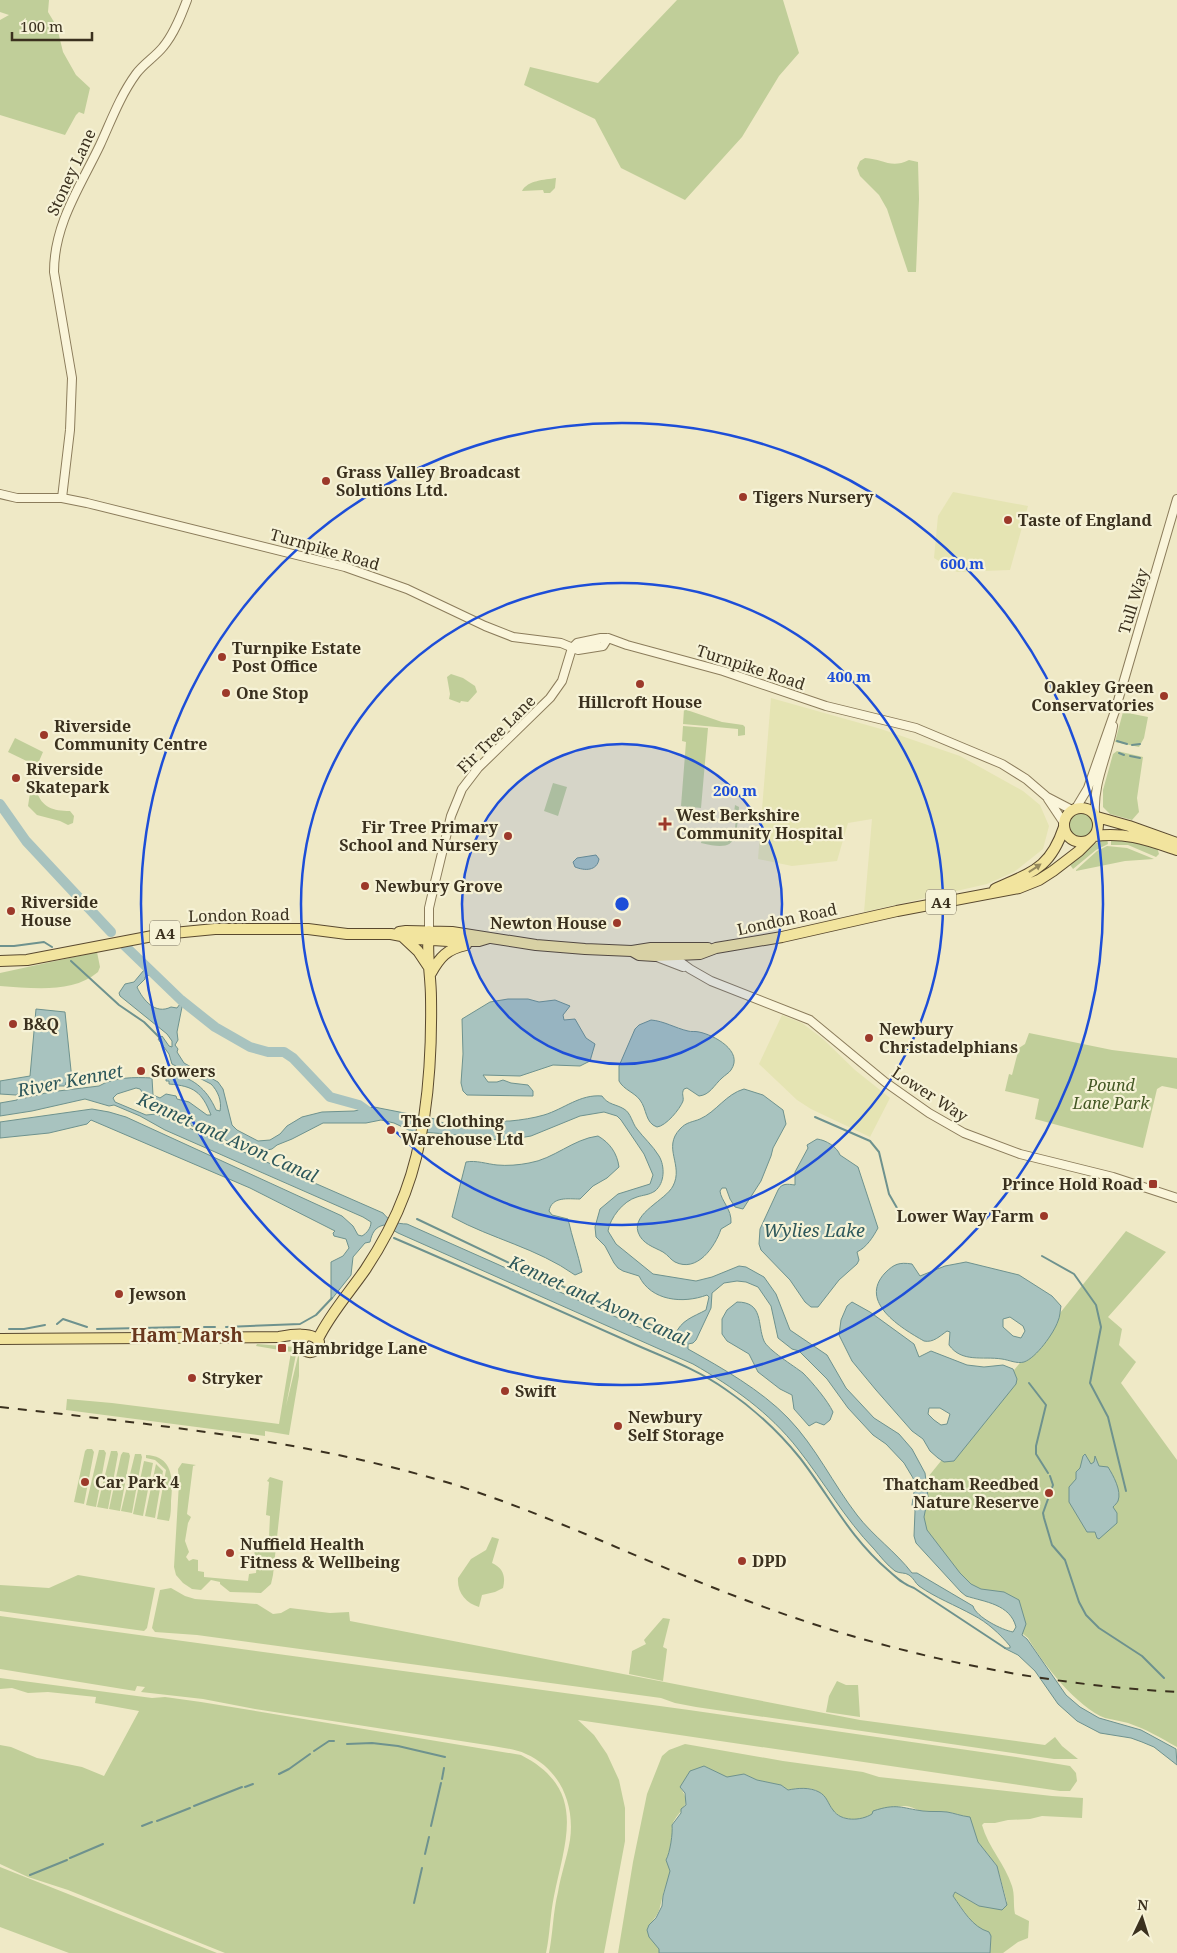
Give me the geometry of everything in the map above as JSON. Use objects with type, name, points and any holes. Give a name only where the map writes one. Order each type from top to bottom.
[{"type":"main road","points":[[1074,809],[1086,808],[1096,815],[1177,843]]},
{"type":"main road","name":"A4","points":[[985,893],[1026,874],[1044,862],[1056,848],[1066,818],[1074,809]]},
{"type":"main road","points":[[1092,838],[1098,829],[1096,815]]},
{"type":"main road","points":[[1064,825],[1066,832],[1073,840],[1083,842],[1092,838],[1124,834],[1177,850]]},
{"type":"main road","name":"A4","points":[[985,893],[1019,888],[1040,880],[1079,851],[1092,838]]},
{"type":"main road","name":"London Road","points":[[0,961],[27,960],[148,936],[192,931],[308,929],[347,934],[391,934],[557,947],[656,952],[716,948],[782,937],[985,893]]},
{"type":"main road","name":"London Road","points":[[391,934],[406,931],[431,937]]},
{"type":"main road","points":[[402,936],[418,951],[432,969]]},
{"type":"main road","points":[[0,1339],[308,1338],[328,1319],[365,1270],[397,1213],[412,1171],[424,1114],[428,1081],[432,969],[431,937]]},
{"type":"main road","points":[[432,969],[441,956],[450,950],[484,940]]},
{"type":"main road","name":"London Road","points":[[656,952],[672,955],[694,955],[716,948]]},
{"type":"street","name":"Stoney Lane","points":[[62,498],[70,430],[72,390],[69,359],[54,272],[57,239],[65,213],[121,98],[139,70],[163,47],[177,26],[187,0]]},
{"type":"street","name":"Turnpike Road","points":[[0,494],[17,498],[62,498],[338,565],[415,593],[505,634],[523,639],[561,643],[578,650],[603,646],[608,638],[627,646],[723,671],[826,706],[916,728],[1002,764],[1026,779],[1048,797],[1074,809]]},
{"type":"street","name":"Tull Way","points":[[1074,809],[1088,788],[1115,711],[1177,499]]},
{"type":"street","name":"Fir Tree Lane","points":[[431,937],[429,908],[451,816],[462,789],[478,768],[550,698],[562,681],[572,648]]},
{"type":"street","name":"Tull Way","points":[[1096,815],[1095,793],[1109,744],[1115,711]]},
{"type":"street","name":"Turnpike Road","points":[[1048,797],[1064,825]]},
{"type":"street","name":"Lower Way","points":[[656,952],[711,981],[810,1020],[895,1089],[952,1127],[978,1140],[1020,1154],[1114,1177],[1177,1198]]},
{"type":"street","name":"Lower Way","points":[[672,955],[690,969]]},
{"type":"street","points":[[690,969],[689,961],[694,955]]},
{"type":"green space","points":[[0,0],[49,0],[48,12],[57,27],[63,52],[76,75],[90,88],[84,114],[79,112],[76,115],[65,135],[0,115],[0,20],[9,15],[0,12]]},
{"type":"green space","points":[[677,0],[783,0],[799,53],[779,76],[742,137],[685,200],[621,168],[595,119],[524,85],[530,67],[598,83]]},
{"type":"green space","points":[[865,158],[892,164],[903,163],[909,160],[918,162],[919,199],[916,272],[908,272],[887,209],[879,195],[860,176],[857,168],[860,161]]},
{"type":"green space","points":[[556,178],[555,188],[550,193],[544,193],[543,190],[522,191],[532,183]]},
{"type":"green space","points":[[953,492],[1028,506],[1010,570],[957,572],[934,558],[938,516]]},
{"type":"green space","points":[[451,674],[463,678],[475,686],[477,692],[468,702],[461,701],[460,703],[449,699],[447,677]]},
{"type":"green space","points":[[771,698],[881,729],[960,756],[1023,791],[1040,805],[1049,826],[1043,849],[1014,872],[987,884],[864,912],[872,819],[848,823],[837,861],[792,866],[758,859]]},
{"type":"green space","points":[[684,709],[722,722],[743,725],[745,727],[745,735],[738,736],[738,729],[683,724]]},
{"type":"green space","points":[[1123,712],[1148,717],[1144,738],[1139,747],[1115,742]]},
{"type":"green space","points":[[683,726],[708,728],[701,808],[681,806],[686,742],[682,741]]},
{"type":"green space","points":[[15,738],[43,752],[37,766],[8,752]]},
{"type":"green space","points":[[1117,751],[1143,757],[1137,798],[1139,812],[1132,820],[1110,814],[1103,807],[1103,790],[1113,754]]},
{"type":"green space","points":[[553,783],[567,787],[558,816],[544,811]]},
{"type":"green space","points":[[36,790],[45,805],[53,809],[70,811],[74,816],[73,823],[68,825],[37,815],[28,806],[30,793]]},
{"type":"green space","points":[[735,805],[739,807],[737,828],[732,841],[728,845],[722,846],[701,843],[703,835],[701,835],[701,831],[715,833],[716,830],[725,831],[728,834],[729,831],[735,829]]},
{"type":"green space","points":[[1081,812],[1090,816],[1094,825],[1090,834],[1081,838],[1072,834],[1068,825],[1072,816]]},
{"type":"green space","points":[[1107,838],[1108,844],[1096,850],[1073,869],[1068,862],[1096,843]]},
{"type":"green space","points":[[1111,838],[1157,847],[1159,854],[1156,857],[1128,845],[1111,845]]},
{"type":"green space","points":[[1107,846],[1127,848],[1154,859],[1125,861],[1076,871],[1097,851]]},
{"type":"green space","points":[[97,952],[100,967],[98,972],[76,984],[51,988],[0,986],[0,973]]},
{"type":"green space","points":[[782,1015],[802,1023],[823,1039],[855,1070],[890,1098],[870,1137],[811,1109],[797,1100],[759,1064]]},
{"type":"green space","name":"Pound Lane Park","points":[[1029,1033],[1112,1050],[1177,1058],[1177,1089],[1162,1086],[1157,1089],[1143,1148],[1035,1119],[1039,1099],[1005,1091],[1009,1074],[1012,1075],[1019,1048],[1025,1044]]},
{"type":"green space","name":"Thatcham Reedbed Nature Reserve","points":[[1126,1231],[1166,1252],[1108,1317],[1122,1329],[1119,1345],[1136,1362],[1121,1383],[1177,1460],[1177,1747],[1135,1725],[1105,1718],[1084,1705],[1072,1695],[1042,1660],[1028,1638],[1023,1634],[1017,1614],[970,1592],[927,1545],[920,1487]]},
{"type":"green space","points":[[257,1344],[295,1347],[297,1349],[286,1406],[299,1352],[299,1376],[289,1435],[265,1431],[265,1436],[66,1410],[67,1399],[279,1424],[291,1352],[256,1346]]},
{"type":"green space","points":[[87,1449],[92,1449],[94,1452],[84,1504],[74,1502]]},
{"type":"green space","points":[[99,1450],[104,1450],[106,1453],[96,1507],[86,1505]]},
{"type":"green space","points":[[111,1451],[117,1451],[118,1454],[108,1509],[97,1507]]},
{"type":"green space","points":[[123,1452],[129,1453],[130,1456],[120,1511],[109,1509]]},
{"type":"green space","points":[[135,1454],[141,1454],[142,1457],[132,1513],[121,1511]]},
{"type":"green space","points":[[146,1455],[155,1456],[162,1460],[170,1471],[172,1486],[169,1521],[157,1519],[166,1470],[155,1460],[146,1458]]},
{"type":"green space","points":[[144,1461],[153,1463],[143,1516],[133,1514]]},
{"type":"green space","points":[[182,1463],[196,1465],[193,1466],[187,1514],[191,1517],[185,1541],[189,1552],[186,1557],[189,1561],[193,1559],[198,1560],[198,1571],[204,1572],[204,1577],[248,1581],[249,1574],[256,1573],[255,1547],[266,1548],[267,1537],[269,1537],[270,1516],[266,1515],[269,1482],[267,1481],[270,1477],[283,1481],[273,1575],[271,1584],[261,1593],[230,1592],[220,1582],[211,1580],[201,1590],[192,1589],[176,1575],[174,1567],[179,1483],[178,1469]]},
{"type":"green space","points":[[156,1464],[163,1471],[155,1518],[145,1516]]},
{"type":"green space","points":[[492,1537],[499,1539],[492,1563],[501,1570],[504,1576],[504,1584],[503,1588],[495,1592],[482,1595],[479,1607],[463,1597],[459,1588],[458,1578],[471,1559],[486,1550]]},
{"type":"green space","points":[[78,1575],[155,1588],[147,1628],[144,1631],[0,1611],[0,1585],[49,1588]]},
{"type":"green space","points":[[171,1588],[195,1599],[257,1604],[273,1614],[281,1613],[290,1608],[330,1613],[349,1612],[350,1621],[860,1720],[1045,1745],[1055,1737],[1062,1746],[1078,1759],[1054,1759],[696,1707],[661,1698],[197,1635],[155,1632],[152,1628],[160,1590]]},
{"type":"green space","points":[[0,1616],[689,1710],[1016,1757],[1070,1766],[1076,1773],[1077,1781],[1070,1791],[1060,1791],[578,1720],[594,1735],[607,1754],[619,1780],[625,1808],[625,1841],[604,1953],[549,1953],[556,1900],[569,1847],[571,1827],[570,1813],[563,1789],[548,1769],[538,1761],[522,1752],[506,1748],[255,1709],[203,1699],[141,1692],[145,1687],[137,1686],[135,1691],[0,1669]]},
{"type":"green space","points":[[663,1618],[670,1619],[663,1647],[667,1649],[663,1681],[629,1674],[632,1651],[646,1644],[644,1640]]},
{"type":"green space","points":[[0,1678],[152,1698],[165,1697],[201,1702],[521,1755],[542,1768],[556,1783],[564,1799],[567,1816],[566,1835],[546,1953],[225,1953],[68,1890],[28,1877],[0,1864],[0,1745],[11,1747],[37,1758],[82,1767],[104,1776],[139,1711],[95,1703],[96,1697],[48,1692],[28,1693],[12,1688],[0,1689]]},
{"type":"green space","points":[[837,1681],[846,1685],[858,1685],[860,1717],[826,1712],[829,1696]]},
{"type":"green space","points":[[685,1744],[783,1761],[863,1772],[879,1777],[1083,1798],[1082,1818],[1042,1816],[1030,1819],[984,1823],[982,1825],[988,1841],[1012,1886],[1015,1914],[1029,1921],[1028,1938],[1018,1942],[1003,1953],[990,1953],[991,1936],[974,1925],[953,1896],[955,1892],[979,1906],[1007,1902],[997,1866],[978,1842],[969,1817],[947,1812],[922,1811],[905,1806],[860,1819],[845,1818],[837,1814],[820,1793],[813,1789],[788,1790],[781,1785],[757,1780],[744,1774],[727,1778],[704,1766],[680,1787],[686,1799],[684,1807],[672,1825],[671,1843],[666,1860],[671,1871],[658,1913],[649,1925],[659,1953],[618,1953],[633,1862],[647,1794],[662,1756],[669,1750]]},
{"type":"green space","points":[[0,1867],[217,1953],[69,1953],[0,1927]]},
{"type":"water","points":[[596,855],[599,859],[593,868],[583,869],[575,867],[573,862],[577,858]]},
{"type":"water","points":[[144,970],[149,975],[137,987],[150,1005],[155,1008],[165,1009],[177,1008],[180,1004],[182,1007],[177,1032],[178,1040],[175,1045],[178,1049],[177,1052],[184,1063],[218,1082],[223,1089],[232,1125],[237,1130],[258,1141],[270,1140],[302,1117],[322,1112],[354,1111],[374,1107],[435,1119],[447,1124],[461,1124],[487,1119],[507,1121],[532,1118],[544,1115],[586,1097],[594,1096],[602,1096],[609,1103],[621,1107],[630,1116],[637,1129],[659,1156],[663,1174],[661,1184],[655,1191],[627,1202],[614,1216],[608,1231],[616,1244],[653,1274],[696,1281],[739,1266],[746,1267],[764,1277],[776,1294],[790,1330],[827,1355],[846,1388],[874,1418],[899,1434],[912,1449],[925,1473],[928,1497],[924,1517],[927,1530],[960,1573],[971,1584],[981,1589],[1004,1592],[1019,1600],[1026,1624],[1022,1635],[1027,1639],[1066,1695],[1080,1707],[1099,1718],[1141,1730],[1176,1749],[1177,1765],[1154,1747],[1131,1738],[1100,1733],[1077,1721],[1058,1704],[1035,1671],[1018,1655],[1004,1648],[1010,1648],[1010,1646],[993,1629],[978,1618],[925,1590],[909,1575],[892,1569],[863,1537],[798,1449],[775,1423],[750,1401],[693,1364],[398,1233],[384,1225],[376,1229],[370,1242],[365,1243],[353,1257],[351,1275],[331,1300],[331,1262],[343,1256],[349,1248],[346,1239],[334,1236],[333,1233],[335,1231],[250,1188],[91,1120],[87,1124],[49,1133],[0,1138],[0,1122],[92,1109],[109,1112],[126,1117],[342,1216],[353,1226],[358,1235],[362,1236],[367,1232],[371,1222],[363,1217],[165,1130],[140,1116],[114,1105],[109,1106],[85,1099],[0,1116],[0,1103],[17,1100],[21,1092],[16,1095],[0,1094],[0,1081],[30,1076],[36,1009],[65,1012],[72,1080],[66,1082],[65,1086],[49,1086],[29,1091],[26,1093],[25,1098],[50,1092],[99,1086],[118,1079],[152,1078],[153,1095],[160,1098],[166,1094],[176,1096],[177,1099],[189,1102],[207,1115],[211,1115],[204,1101],[196,1092],[185,1086],[169,1084],[169,1081],[166,1081],[166,1077],[169,1074],[185,1078],[198,1085],[208,1096],[216,1110],[220,1111],[220,1100],[211,1084],[172,1064],[169,1054],[158,1039],[162,1036],[169,1046],[172,1047],[172,1041],[167,1034],[120,996],[119,993],[125,984],[134,982]],"holes":[[[136,1088],[140,1089],[145,1096],[157,1102],[156,1109],[163,1114],[224,1139],[238,1148],[252,1153],[272,1149],[323,1123],[366,1123],[381,1120],[394,1123],[411,1131],[481,1137],[502,1141],[531,1136],[580,1116],[604,1112],[617,1116],[644,1154],[653,1175],[650,1184],[618,1194],[600,1209],[595,1227],[596,1237],[605,1246],[618,1268],[639,1276],[651,1291],[678,1300],[707,1295],[709,1297],[706,1310],[681,1326],[675,1335],[681,1341],[679,1345],[407,1224],[394,1222],[383,1213],[157,1114],[146,1115],[115,1102],[113,1098],[117,1094]],[[746,1282],[758,1287],[771,1306],[778,1338],[792,1349],[799,1351],[827,1379],[848,1408],[873,1435],[886,1444],[904,1463],[915,1485],[912,1505],[915,1511],[914,1536],[916,1543],[966,1596],[989,1602],[1008,1613],[1016,1627],[1013,1632],[990,1622],[979,1614],[973,1606],[917,1573],[912,1573],[857,1515],[816,1453],[788,1418],[753,1389],[688,1349],[688,1344],[696,1340],[711,1308],[712,1293],[724,1283]]]},
{"type":"water","points":[[508,999],[528,999],[539,1002],[555,1000],[570,1006],[563,1015],[564,1020],[575,1019],[586,1038],[595,1044],[590,1061],[580,1066],[553,1065],[520,1076],[483,1075],[488,1082],[503,1080],[528,1085],[533,1091],[533,1096],[467,1095],[463,1091],[461,1083],[463,1054],[462,1019],[490,1002]]},
{"type":"water","points":[[651,1020],[683,1030],[699,1032],[719,1040],[731,1050],[734,1056],[734,1063],[730,1071],[706,1094],[699,1096],[687,1088],[684,1089],[683,1101],[679,1108],[672,1117],[657,1127],[648,1119],[640,1100],[619,1081],[619,1066],[635,1029],[639,1025]]},
{"type":"water","points":[[744,1089],[763,1095],[783,1110],[786,1124],[773,1148],[761,1181],[743,1209],[735,1207],[726,1188],[722,1188],[720,1191],[721,1195],[730,1214],[731,1223],[721,1229],[710,1250],[698,1261],[691,1264],[675,1262],[665,1253],[642,1239],[637,1225],[645,1213],[673,1186],[676,1171],[673,1143],[680,1129],[706,1116],[732,1095]]},
{"type":"water","points":[[598,1136],[612,1149],[617,1157],[619,1167],[607,1178],[593,1186],[580,1199],[561,1199],[553,1203],[549,1211],[552,1215],[568,1219],[582,1272],[575,1275],[545,1258],[452,1217],[466,1162],[493,1165],[529,1163],[547,1158],[580,1141]]},
{"type":"water","name":"Wylies Lake","points":[[817,1139],[831,1144],[840,1155],[858,1167],[878,1228],[867,1245],[857,1252],[859,1260],[857,1264],[839,1280],[818,1307],[811,1307],[805,1302],[790,1280],[761,1250],[759,1244],[760,1229],[778,1190],[783,1185],[795,1185],[795,1172],[808,1148],[807,1145]]},
{"type":"water","points":[[966,1262],[1019,1275],[1052,1296],[1061,1306],[1060,1316],[1044,1345],[1034,1356],[1024,1362],[966,1357],[954,1351],[949,1345],[950,1332],[947,1331],[933,1340],[924,1341],[894,1321],[879,1304],[876,1294],[878,1284],[885,1273],[894,1266],[904,1263],[912,1264],[920,1276],[945,1266]],"holes":[[[1010,1317],[1023,1326],[1025,1331],[1021,1338],[1013,1336],[1003,1327],[1003,1319]]]},
{"type":"water","points":[[737,1302],[746,1303],[756,1310],[766,1345],[803,1373],[815,1386],[833,1412],[830,1420],[824,1425],[816,1422],[809,1426],[794,1409],[792,1395],[780,1389],[758,1372],[749,1354],[727,1341],[722,1334],[722,1319],[727,1310]]},
{"type":"water","points":[[852,1302],[870,1312],[914,1344],[919,1357],[931,1351],[967,1365],[984,1367],[1003,1365],[1013,1369],[1017,1379],[1016,1384],[954,1461],[944,1462],[930,1451],[923,1439],[912,1431],[852,1361],[839,1335],[841,1320],[847,1306]],"holes":[[[929,1408],[940,1408],[950,1414],[947,1424],[941,1425],[928,1414]]]},
{"type":"water","points":[[1085,1454],[1091,1464],[1094,1462],[1095,1456],[1099,1466],[1108,1467],[1119,1493],[1118,1501],[1113,1507],[1117,1513],[1117,1523],[1099,1539],[1095,1532],[1087,1532],[1069,1502],[1069,1487],[1076,1479],[1076,1472],[1080,1468]]},
{"type":"water","points":[[704,1766],[727,1777],[744,1774],[757,1780],[781,1785],[788,1790],[804,1788],[815,1790],[824,1796],[837,1814],[851,1819],[862,1818],[872,1814],[873,1811],[894,1807],[947,1812],[970,1817],[978,1842],[997,1866],[1007,1905],[1002,1910],[979,1906],[955,1892],[953,1896],[973,1922],[989,1932],[991,1936],[990,1953],[659,1953],[659,1949],[649,1937],[647,1930],[662,1906],[670,1871],[666,1860],[671,1843],[672,1825],[681,1813],[681,1809],[686,1805],[685,1793],[680,1787],[690,1771]]},
{"type":"waterway","points":[[1117,741],[1127,744]]},
{"type":"waterway","points":[[1132,745],[1140,744]]},
{"type":"waterway","points":[[1119,753],[1124,755]]},
{"type":"waterway","points":[[1130,756],[1140,758]]},
{"type":"waterway","points":[[0,804],[26,841],[111,932]]},
{"type":"waterway","points":[[0,946],[44,942],[52,947]]},
{"type":"waterway","points":[[125,946],[181,1000],[215,1027],[250,1047],[268,1052],[284,1052],[293,1058],[330,1097],[359,1105],[373,1115]]},
{"type":"waterway","points":[[71,961],[119,1005],[144,1022],[160,1038]]},
{"type":"waterway","points":[[815,1117],[870,1141],[879,1152],[889,1194],[897,1208]]},
{"type":"waterway","name":"Kennet and Avon Canal","points":[[417,1219],[528,1272],[640,1319],[671,1336]]},
{"type":"waterway","points":[[394,1238],[675,1362],[701,1374],[725,1389],[755,1412],[792,1448],[851,1531],[875,1558],[904,1583],[1005,1648]]},
{"type":"waterway","points":[[1042,1256],[1074,1274],[1096,1305],[1101,1327],[1090,1383],[1108,1417],[1126,1491]]},
{"type":"waterway","points":[[226,1327],[300,1324],[316,1315],[332,1298]]},
{"type":"waterway","points":[[57,1324],[63,1319],[87,1327]]},
{"type":"waterway","points":[[9,1329],[24,1329],[45,1325]]},
{"type":"waterway","points":[[97,1329],[184,1327]]},
{"type":"waterway","points":[[204,1327],[215,1327]]},
{"type":"waterway","points":[[1029,1383],[1046,1405],[1036,1446],[1036,1454],[1048,1473]]},
{"type":"waterway","points":[[1050,1476],[1053,1485],[1043,1513],[1044,1518],[1052,1545],[1065,1560],[1079,1602],[1086,1615],[1099,1628],[1142,1656],[1164,1678]]},
{"type":"waterway","points":[[314,1751],[329,1741],[334,1741]]},
{"type":"waterway","points":[[347,1744],[372,1743],[398,1746],[445,1757]]},
{"type":"waterway","points":[[279,1774],[310,1754]]},
{"type":"waterway","points":[[442,1779],[444,1768]]},
{"type":"waterway","points":[[431,1826],[441,1783]]},
{"type":"waterway","points":[[245,1787],[253,1784]]},
{"type":"waterway","points":[[194,1806],[242,1787]]},
{"type":"waterway","points":[[157,1821],[190,1808]]},
{"type":"waterway","points":[[142,1826],[152,1822]]},
{"type":"waterway","points":[[425,1854],[429,1837]]},
{"type":"waterway","points":[[70,1858],[103,1844]]},
{"type":"waterway","points":[[30,1875],[67,1860]]},
{"type":"waterway","points":[[414,1903],[422,1868]]},
{"type":"railway","points":[[0,1407],[224,1435],[280,1444],[391,1467],[485,1495],[748,1601],[852,1636],[905,1651],[1013,1673],[1068,1682],[1177,1692]]},
{"type":"place","name":"Grass Valley Broadcast Solutions Ltd.","points":[[326,481]]},
{"type":"place","name":"Tigers Nursery","points":[[743,497]]},
{"type":"place","name":"Taste of England","points":[[1008,520]]},
{"type":"place","name":"Turnpike Estate Post Office","points":[[222,657]]},
{"type":"place","name":"Hillcroft House","points":[[640,684]]},
{"type":"place","name":"One Stop","points":[[226,693]]},
{"type":"place","name":"Oakley Green Conservatories","points":[[1164,696]]},
{"type":"place","name":"Riverside Community Centre","points":[[44,735]]},
{"type":"place","name":"Riverside Skatepark","points":[[16,778]]},
{"type":"place","name":"West Berkshire Community Hospital","points":[[665,824]]},
{"type":"place","name":"Fir Tree Primary School and Nursery","points":[[508,836]]},
{"type":"place","name":"Newbury Grove","points":[[365,886]]},
{"type":"place","name":"Riverside House","points":[[11,911]]},
{"type":"place","name":"Newton House","points":[[617,923]]},
{"type":"place","name":"B&Q","points":[[13,1024]]},
{"type":"place","name":"Newbury Christadelphians","points":[[869,1038]]},
{"type":"place","name":"Stowers","points":[[141,1071]]},
{"type":"place","name":"The Clothing Warehouse Ltd","points":[[391,1130]]},
{"type":"place","name":"Prince Hold Road","points":[[1153,1184]]},
{"type":"place","name":"Lower Way Farm","points":[[1044,1216]]},
{"type":"place","name":"Jewson","points":[[119,1294]]},
{"type":"place","name":"Hambridge Lane","points":[[282,1348]]},
{"type":"place","name":"Stryker","points":[[192,1378]]},
{"type":"place","name":"Swift","points":[[505,1391]]},
{"type":"place","name":"Newbury Self Storage","points":[[618,1426]]},
{"type":"place","name":"Car Park 4","points":[[85,1482]]},
{"type":"place","name":"Thatcham Reedbed Nature Reserve","points":[[1049,1493]]},
{"type":"place","name":"Nuffield Health Fitness & Wellbeing","points":[[230,1553]]},
{"type":"place","name":"DPD","points":[[742,1561]]},
{"type":"district","name":"Ham Marsh","points":[[187,1335]]},
{"type":"water label","name":"River Kennet","points":[[70,1080]]}]
